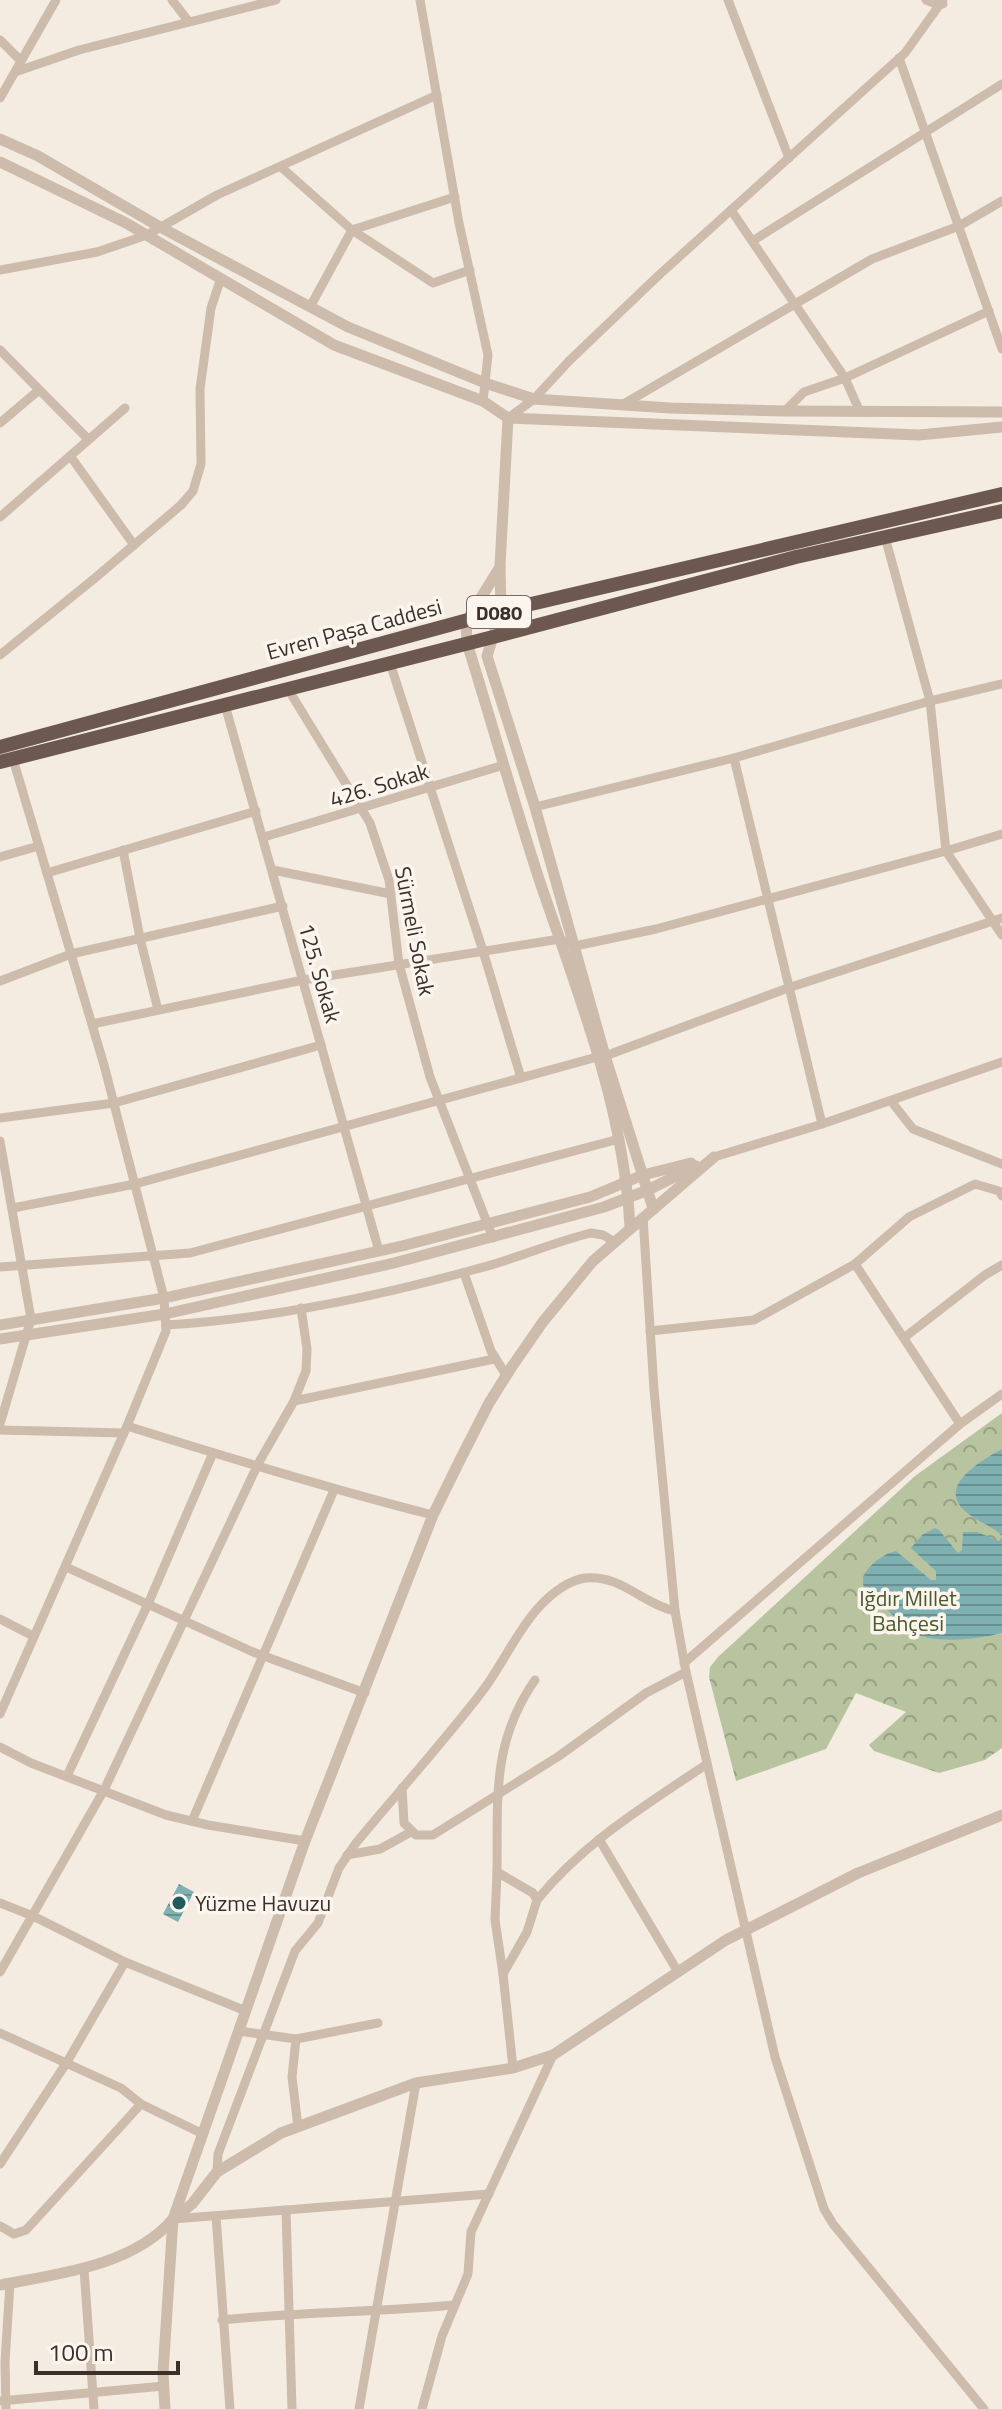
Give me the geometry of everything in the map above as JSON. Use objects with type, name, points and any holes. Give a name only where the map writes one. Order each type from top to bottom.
[{"type":"highway","name":"Evren Paşa Caddesi","points":[[0,747],[501,611],[1002,494]]},
{"type":"highway","name":"Evren Paşa Caddesi","points":[[7,760],[796,557],[1002,511]]},
{"type":"street","points":[[172,0],[189,22]]},
{"type":"street","points":[[420,0],[455,197],[488,355],[483,401]]},
{"type":"street","points":[[728,0],[789,158]]},
{"type":"street","points":[[926,0],[944,2]]},
{"type":"street","points":[[0,98],[55,1]]},
{"type":"street","points":[[15,72],[79,50],[270,1]]},
{"type":"street","points":[[508,418],[534,399],[591,339],[899,58],[944,2]]},
{"type":"street","points":[[0,40],[21,61]]},
{"type":"street","points":[[899,58],[1002,349]]},
{"type":"street","points":[[754,240],[1002,84]]},
{"type":"street","points":[[0,270],[97,252],[147,235],[217,195],[437,95]]},
{"type":"street","points":[[0,139],[38,156],[160,227],[348,327],[485,383],[534,399],[785,411],[1002,412]]},
{"type":"street","points":[[0,162],[147,235],[334,345],[483,401],[508,418],[919,435],[1002,427]]},
{"type":"street","points":[[281,167],[352,230],[433,283],[470,270]]},
{"type":"street","points":[[310,307],[352,230],[455,197]]},
{"type":"street","points":[[622,405],[872,259],[959,226],[1002,201]]},
{"type":"street","points":[[731,210],[845,378],[860,412]]},
{"type":"street","points":[[0,639],[4,652],[181,505],[193,491],[201,464],[200,389],[211,308],[221,278]]},
{"type":"street","points":[[785,411],[804,392],[845,378],[989,311]]},
{"type":"street","points":[[0,350],[88,439]]},
{"type":"street","points":[[0,423],[39,390]]},
{"type":"street","points":[[0,517],[125,408]]},
{"type":"street","points":[[508,418],[500,566],[501,611],[487,656],[575,946],[628,1182],[630,1227]]},
{"type":"street","points":[[71,457],[134,545]]},
{"type":"street","points":[[885,537],[930,701],[946,851],[998,920],[1002,935]]},
{"type":"street","points":[[500,566],[466,622],[467,643],[560,939],[653,1208]]},
{"type":"street","points":[[390,663],[521,1078]]},
{"type":"street","points":[[535,807],[734,758],[930,701],[1002,684]]},
{"type":"street","name":"Sürmeli Sokak","points":[[288,689],[370,823],[389,880],[399,964],[439,1101],[493,1238]]},
{"type":"street","name":"125. Sokak","points":[[225,705],[379,1251]]},
{"type":"street","points":[[734,758],[822,1124]]},
{"type":"street","points":[[0,1714],[126,1430],[166,1331],[164,1298],[114,1103],[39,846],[7,760]]},
{"type":"street","name":"426. Sokak","points":[[264,837],[504,765]]},
{"type":"street","points":[[47,873],[256,811]]},
{"type":"street","points":[[92,1024],[303,980],[399,964],[560,939],[575,946],[768,900],[1002,834]]},
{"type":"street","points":[[0,857],[39,846]]},
{"type":"street","points":[[123,850],[158,1010]]},
{"type":"street","points":[[273,870],[391,894]]},
{"type":"street","points":[[0,981],[71,954],[283,906]]},
{"type":"street","points":[[13,1208],[135,1184],[601,1056],[788,988],[998,920]]},
{"type":"street","points":[[0,1118],[114,1103],[321,1045]]},
{"type":"street","points":[[0,1325],[164,1298],[379,1251],[590,1197],[643,1175],[822,1124],[1002,1062]]},
{"type":"street","points":[[891,1101],[913,1129],[1002,1164]]},
{"type":"street","points":[[0,1267],[190,1253],[619,1139]]},
{"type":"street","points":[[0,1141],[2,1168],[13,1208],[31,1319],[0,1424]]},
{"type":"street","points":[[165,1320],[493,1238],[628,1198],[714,1157]]},
{"type":"street","points":[[165,2409],[166,2307],[173,2219],[305,1841],[433,1515],[489,1403],[542,1323],[613,1241],[714,1157]]},
{"type":"street","points":[[650,1331],[754,1320],[855,1264],[909,1217],[975,1184],[999,1191],[1002,1196]]},
{"type":"street","points":[[643,1217],[675,1611],[685,1667],[775,2057],[824,2209],[984,2409]]},
{"type":"street","points":[[0,1339],[165,1320],[240,1319],[381,1293],[464,1273],[591,1233],[613,1241]]},
{"type":"street","points":[[855,1264],[960,1424]]},
{"type":"street","points":[[905,1337],[1002,1265]]},
{"type":"street","points":[[464,1273],[494,1359],[506,1375]]},
{"type":"street","points":[[0,1972],[104,1790],[258,1464],[294,1401],[306,1371],[307,1349],[301,1308]]},
{"type":"street","points":[[294,1401],[494,1359]]},
{"type":"street","points":[[402,1788],[402,1818],[411,1832],[422,1836],[433,1835],[559,1756],[685,1667],[960,1424],[1002,1394]]},
{"type":"street","points":[[0,1430],[126,1430],[258,1464],[334,1490],[433,1515]]},
{"type":"street","points":[[67,1776],[148,1604],[213,1453]]},
{"type":"street","points":[[192,1821],[334,1490]]},
{"type":"street","points":[[66,1567],[263,1655],[365,1693]]},
{"type":"street","points":[[217,2172],[216,2160],[295,1951],[318,1923],[347,1855],[479,1696],[532,1615],[564,1586],[583,1579],[609,1579],[648,1602],[675,1611]]},
{"type":"street","points":[[0,1619],[33,1636]]},
{"type":"street","points":[[513,2068],[495,1920],[498,1796],[504,1741],[519,1703],[535,1680]]},
{"type":"street","points":[[0,1747],[166,1815],[305,1841]]},
{"type":"street","points":[[503,1974],[527,1932],[537,1900],[559,1873],[599,1839],[707,1764]]},
{"type":"street","points":[[164,2386],[4,2403],[5,2284],[84,2269],[160,2234],[192,2204],[217,2172],[281,2133],[416,2083],[513,2068],[553,2055],[726,1940],[858,1873],[1002,1815]]},
{"type":"street","points":[[347,1855],[380,1849],[411,1832]]},
{"type":"street","points":[[599,1839],[678,1972]]},
{"type":"street","points":[[497,1872],[533,1893],[537,1900]]},
{"type":"street","points":[[0,1903],[125,1962],[246,2011]]},
{"type":"street","points":[[0,2164],[67,2062],[125,1962]]},
{"type":"street","points":[[239,2031],[296,2039],[378,2023]]},
{"type":"street","points":[[0,2033],[121,2088],[141,2104],[203,2134]]},
{"type":"street","points":[[296,2039],[292,2077],[298,2127]]},
{"type":"street","points":[[422,2409],[442,2336],[468,2274],[471,2232],[553,2055]]},
{"type":"street","points":[[359,2409],[416,2083]]},
{"type":"street","points":[[0,2226],[14,2234],[26,2230],[141,2104]]},
{"type":"street","points":[[173,2219],[489,2194]]},
{"type":"street","points":[[286,2210],[292,2409]]},
{"type":"street","points":[[216,2216],[230,2409]]},
{"type":"street","points":[[84,2269],[94,2409]]},
{"type":"street","points":[[222,2320],[289,2313],[375,2312],[455,2305]]},
{"type":"green space","name":"Iğdır Millet Bahçesi","points":[[1002,1413],[1002,1748],[985,1760],[939,1773],[874,1751],[869,1745],[906,1712],[856,1693],[826,1749],[736,1781],[709,1677],[710,1667],[915,1476]]},
{"type":"water","points":[[1002,1449],[1002,1536],[970,1515],[956,1496],[957,1486],[971,1469]]},
{"type":"water","points":[[935,1528],[958,1553],[962,1550],[963,1532],[977,1532],[999,1541],[1002,1537],[1002,1633],[955,1640],[920,1636],[909,1632],[863,1585],[866,1573],[874,1563],[896,1551],[931,1580],[936,1580],[936,1571],[911,1548],[922,1535]]},
{"type":"water","name":"Yüzme Havuzu","points":[[179,1884],[194,1892],[178,1922],[163,1914]]},
{"type":"place","name":"Yüzme Havuzu","points":[[179,1903]]}]
